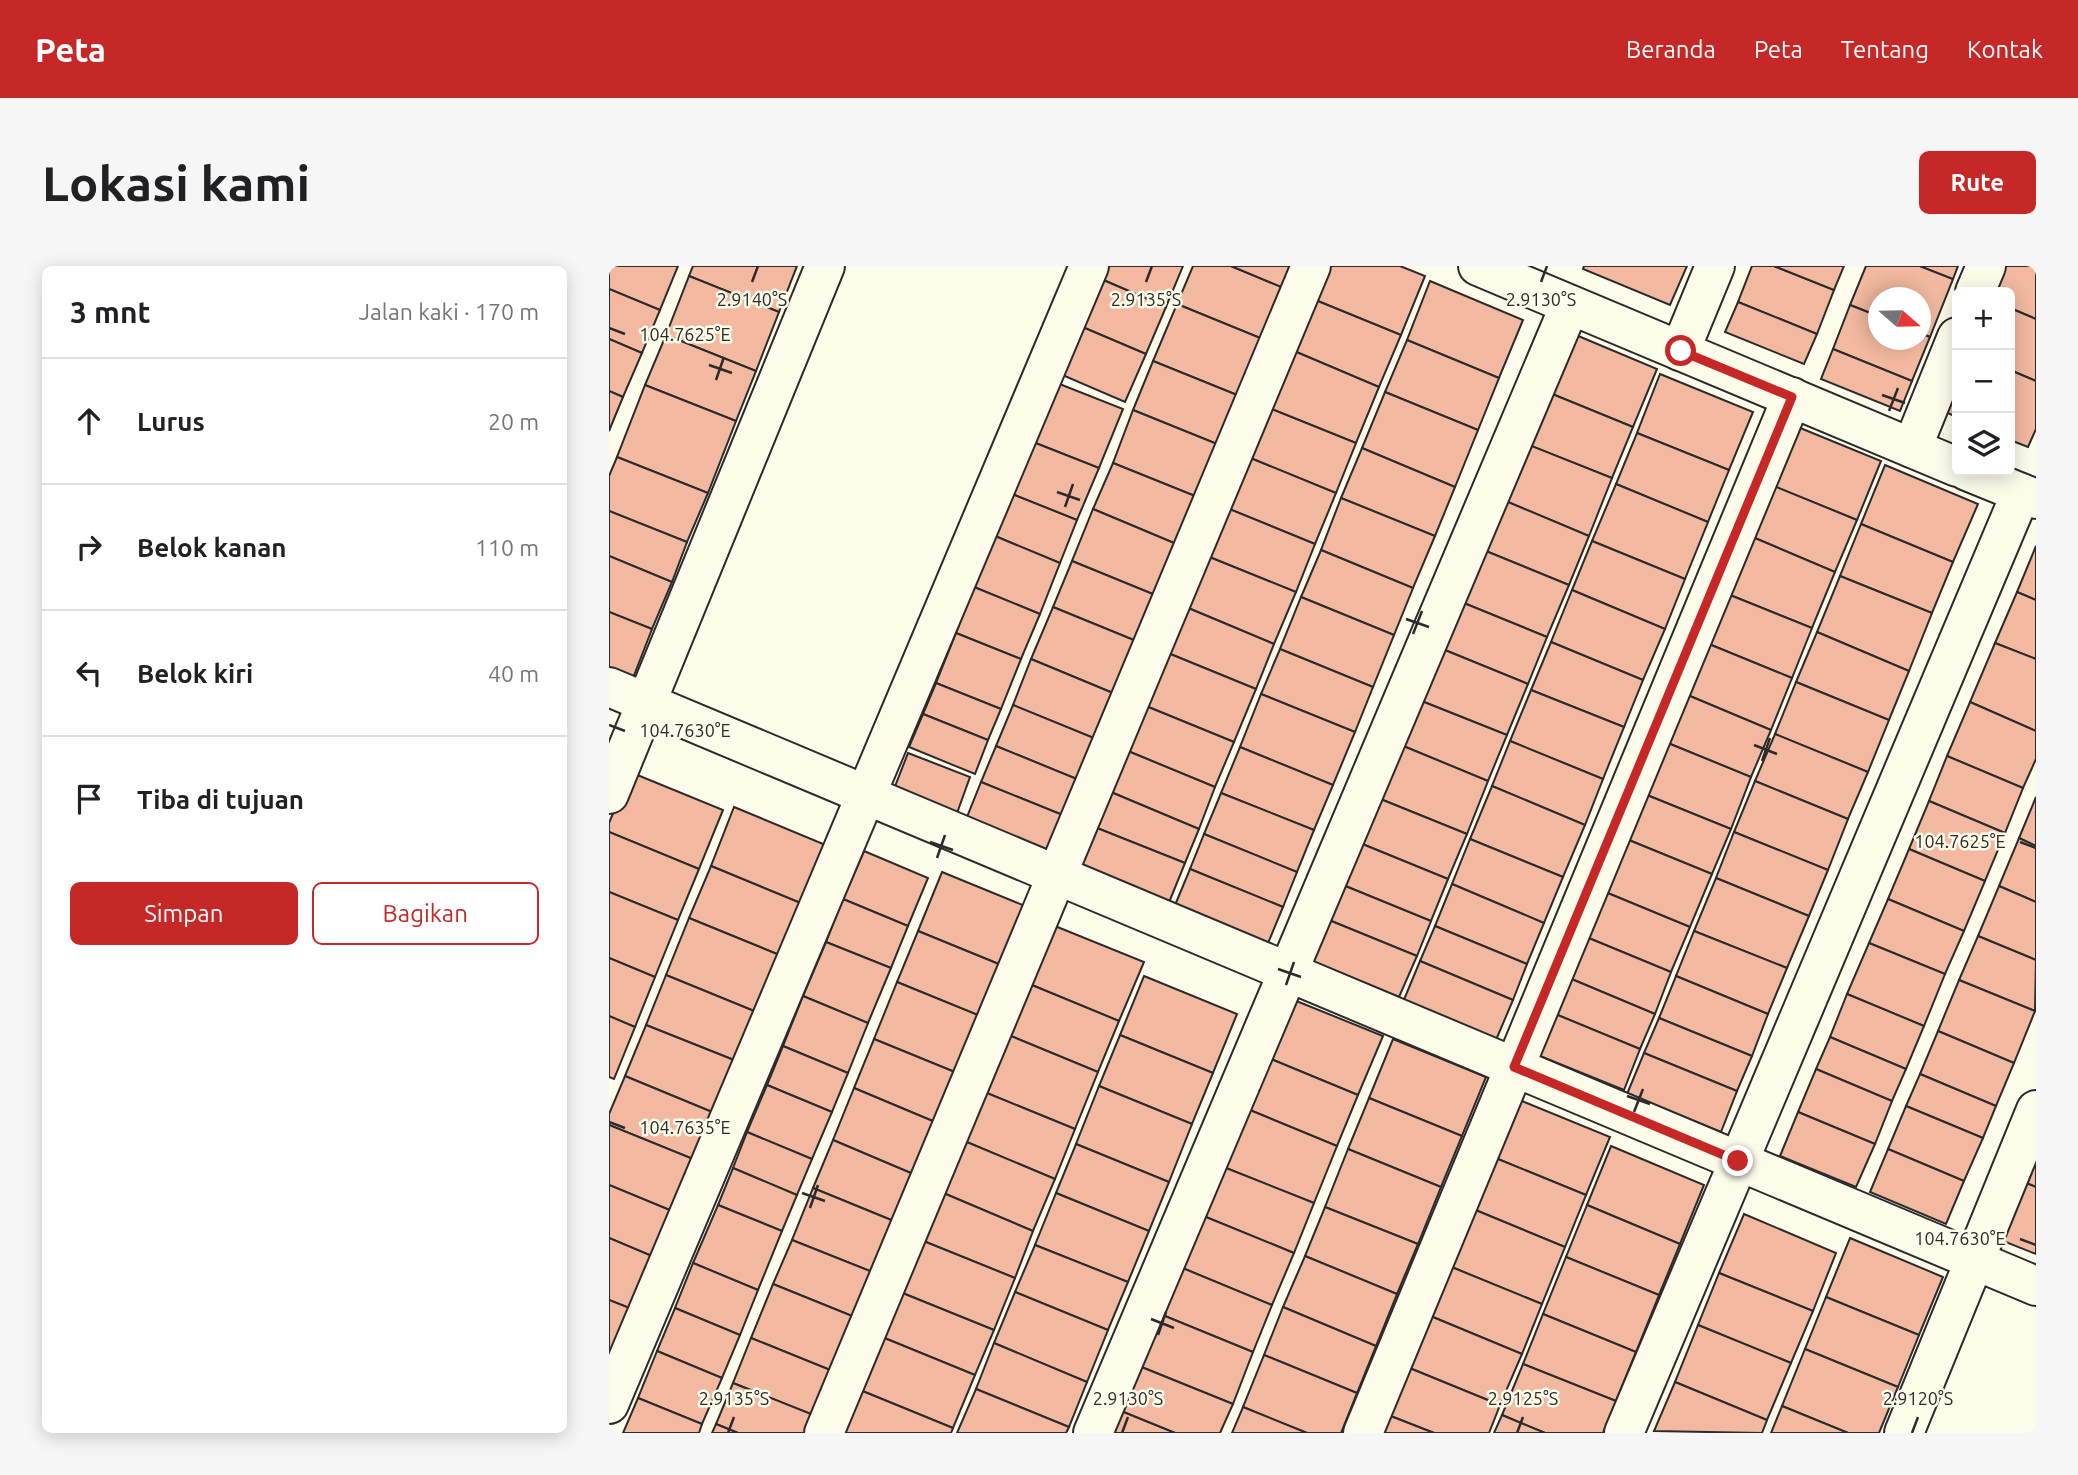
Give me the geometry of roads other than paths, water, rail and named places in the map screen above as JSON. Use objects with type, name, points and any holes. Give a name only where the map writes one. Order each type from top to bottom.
[{"type":"street","points":[[609,794],[825,266]]},
{"type":"street","points":[[609,1404],[1089,266]]},
{"type":"street","points":[[824,1433],[1311,266]]},
{"type":"street","points":[[1478,266],[1952,465]]},
{"type":"street","points":[[1681,351],[1716,266]]},
{"type":"street","points":[[1977,287],[1986,266]]},
{"type":"street","points":[[1093,1433],[1570,304]]},
{"type":"street","points":[[1912,448],[1952,349]]},
{"type":"street","points":[[1363,1433],[1792,397]]},
{"type":"street","points":[[1624,1433],[1738,1161],[2029,496],[1979,476]]},
{"type":"street","points":[[609,687],[2036,1286]]},
{"type":"street","points":[[1904,1433],[2036,1110]]}]
